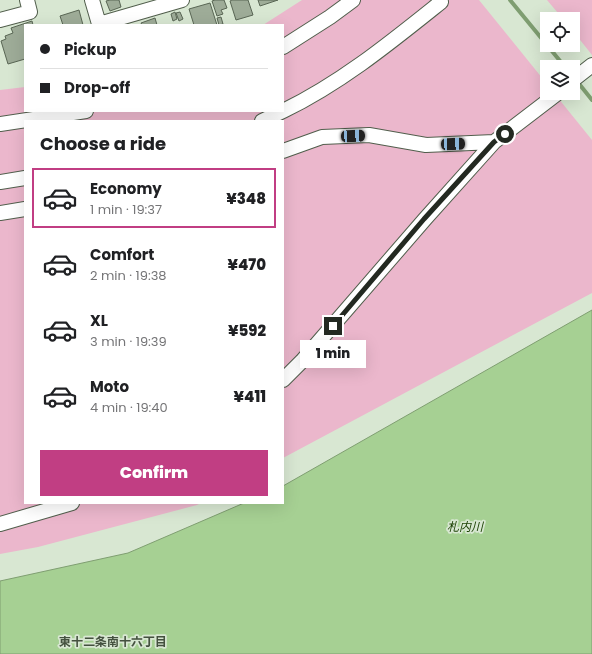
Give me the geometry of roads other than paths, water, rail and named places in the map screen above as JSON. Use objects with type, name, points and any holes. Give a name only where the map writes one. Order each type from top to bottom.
[{"type":"street","points":[[0,20],[30,12],[27,0]]},
{"type":"street","points":[[92,0],[99,24],[182,0]]},
{"type":"street","points":[[284,46],[330,17],[353,0]]},
{"type":"street","points":[[284,110],[309,98],[378,53],[441,2]]},
{"type":"street","points":[[580,74],[589,67]]},
{"type":"street","points":[[284,379],[302,361],[424,219],[494,142],[549,100]]},
{"type":"street","points":[[26,120],[79,112]]},
{"type":"street","points":[[264,120],[281,112]]},
{"type":"street","points":[[0,124],[24,120]]},
{"type":"street","points":[[284,151],[322,137],[369,135],[426,144],[494,142]]},
{"type":"street","points":[[0,182],[24,178]]},
{"type":"street","points":[[0,213],[24,209]]},
{"type":"street","points":[[0,524],[69,504]]},
{"type":"water","name":"札内川","points":[[592,310],[592,654],[0,654],[0,581],[128,553],[242,504],[284,504],[284,485]]},
{"type":"waterway","points":[[510,0],[559,60]]},
{"type":"waterway","points":[[580,85],[592,100]]},
{"type":"district","name":"東十二条南十六丁目","points":[[113,642]]}]
